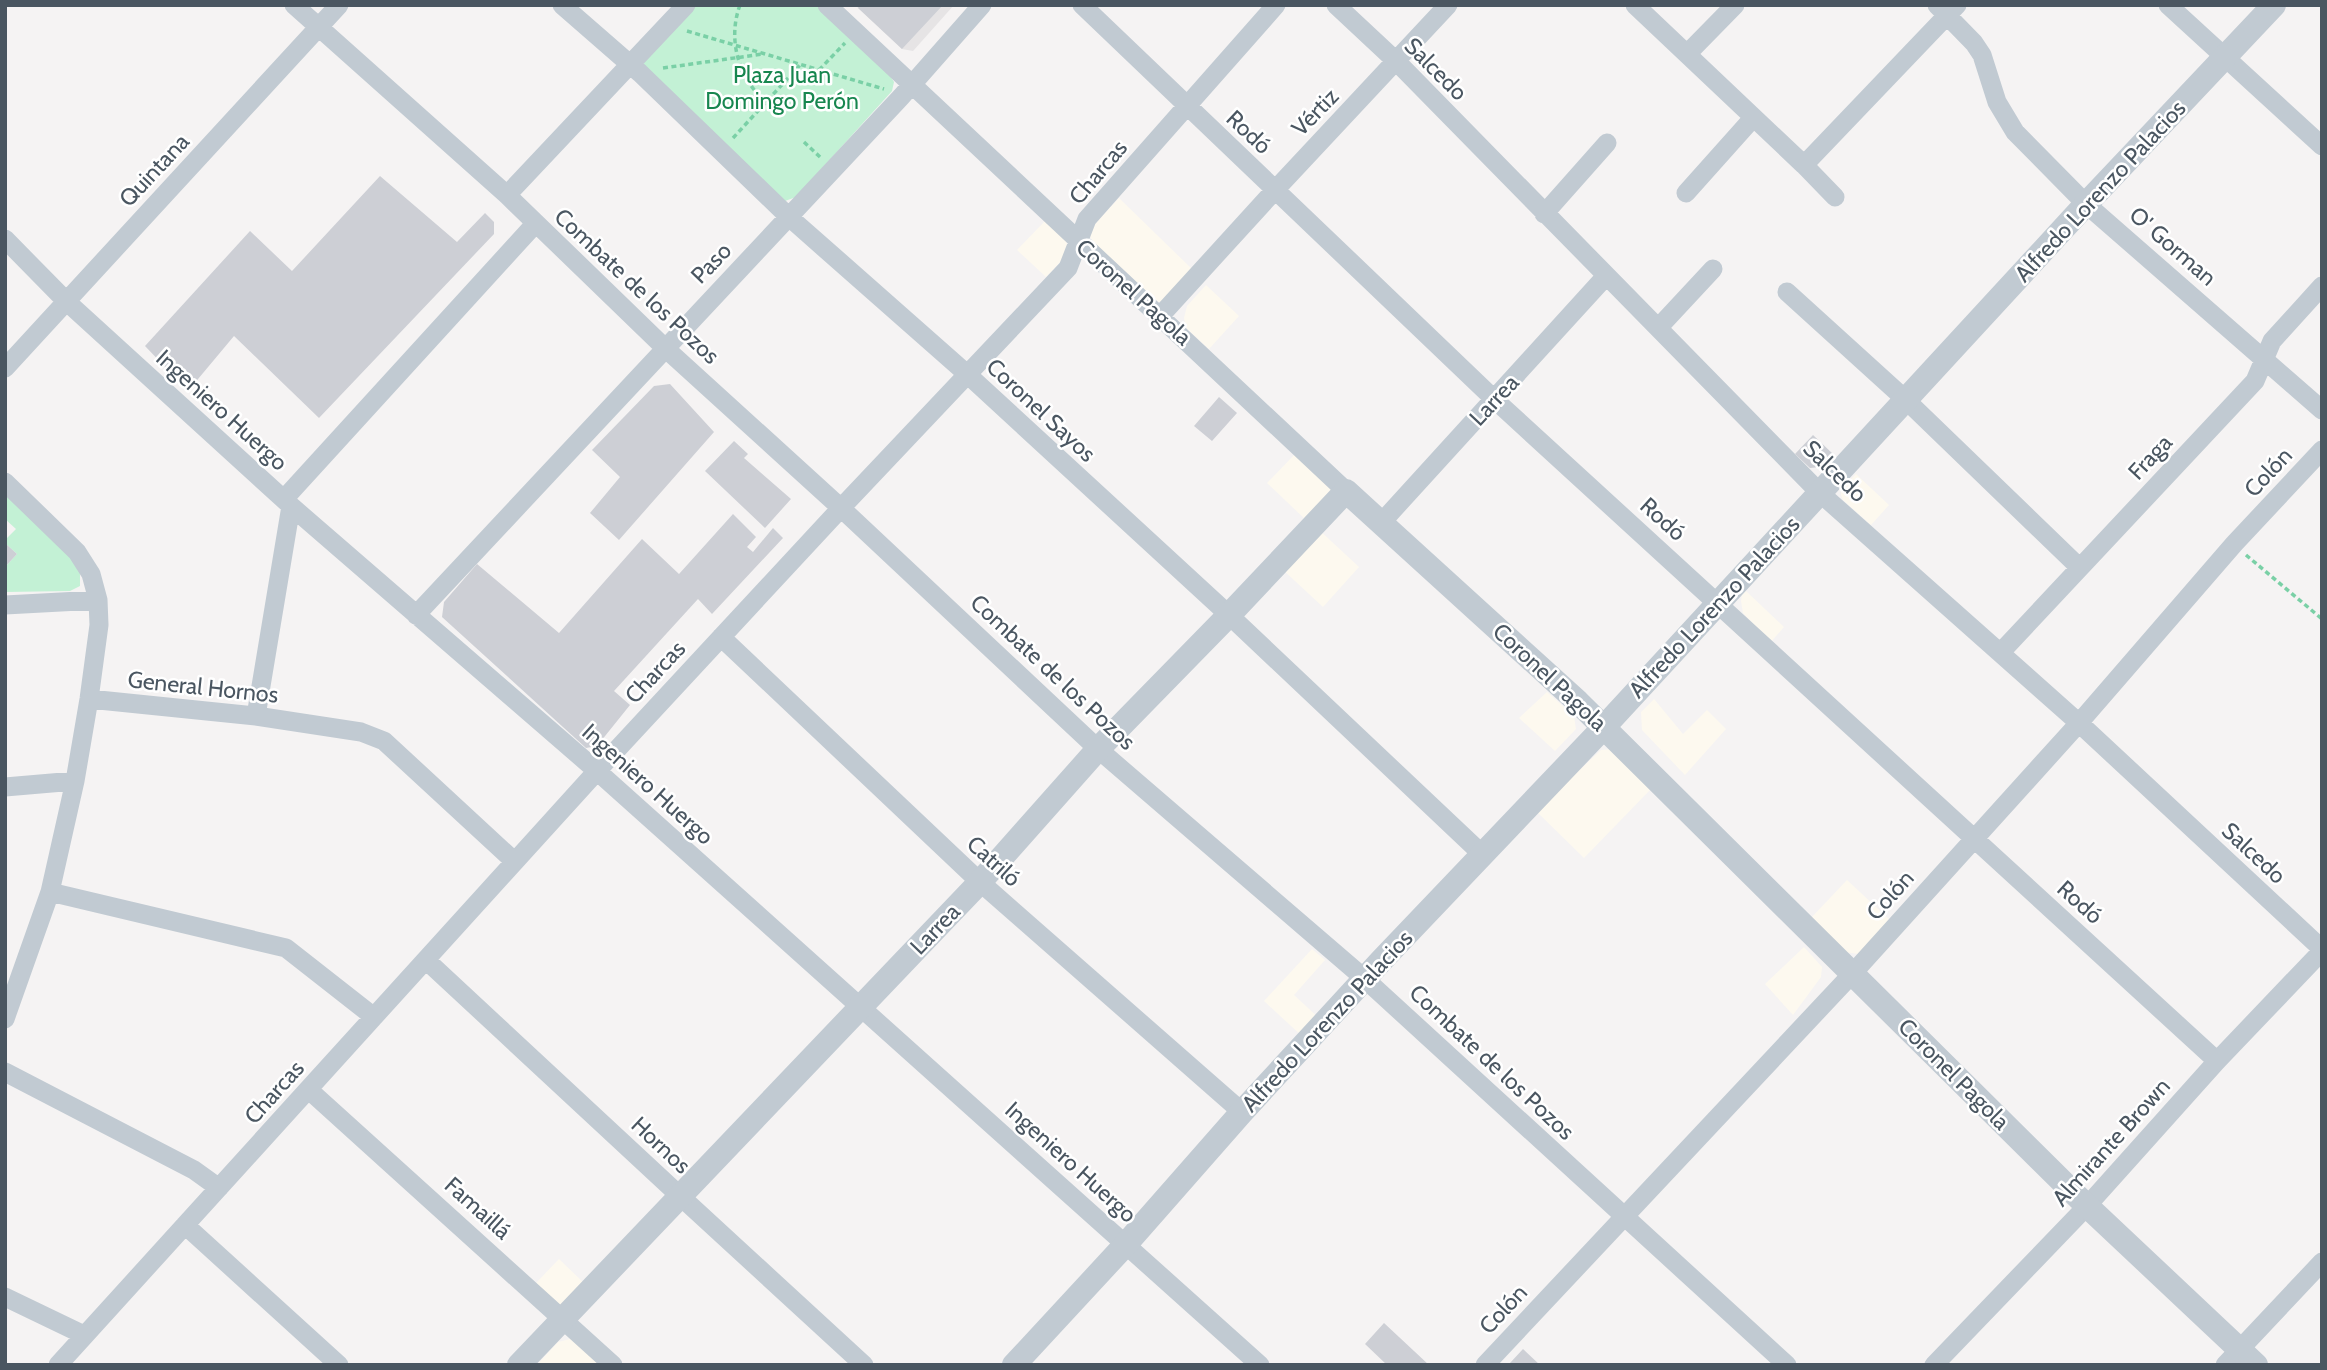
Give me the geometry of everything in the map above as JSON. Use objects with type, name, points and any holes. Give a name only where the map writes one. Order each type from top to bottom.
[{"type":"street","name":"Combate de los Pozos","points":[[294,5],[507,195],[665,348],[841,508],[1098,749],[1365,979],[1787,1365]]},
{"type":"street","name":"Quintana","points":[[5,368],[339,5]]},
{"type":"street","name":"Coronel Sayos","points":[[562,5],[631,65],[789,217],[967,374],[1229,615],[1483,855]]},
{"type":"street","points":[[507,195],[686,5]]},
{"type":"street","name":"Coronel Pagola","points":[[827,5],[1078,242],[1604,727],[2241,1360]]},
{"type":"street","name":"Paso","points":[[416,615],[913,84],[982,5]]},
{"type":"street","name":"Rodó","points":[[1082,5],[1495,400],[2217,1060]]},
{"type":"street","name":"Charcas","points":[[61,1364],[83,1335],[721,636],[1068,268],[1087,219],[1276,5]]},
{"type":"street","name":"Salcedo","points":[[1336,5],[1659,327],[1820,493],[2079,723],[2322,950]]},
{"type":"street","name":"Vértiz","points":[[1161,316],[1448,5]]},
{"type":"street","points":[[1635,5],[1835,197]]},
{"type":"street","points":[[1688,54],[1735,5]]},
{"type":"street","points":[[2168,5],[2322,146]]},
{"type":"street","name":"Alfredo Lorenzo Palacios","points":[[1014,1365],[1365,979],[1604,727],[2086,204],[2274,5]]},
{"type":"street","points":[[1804,165],[1947,9]]},
{"type":"street","name":"O' Gorman","points":[[1947,9],[1982,55],[1997,103],[2015,132],[2086,204],[2322,411]]},
{"type":"street","points":[[1686,193],[1753,118]]},
{"type":"street","points":[[1544,215],[1607,143]]},
{"type":"street","points":[[256,716],[287,503],[535,223]]},
{"type":"street","name":"Ingeniero Huergo","points":[[5,239],[66,301],[287,503],[597,771],[1260,1365]]},
{"type":"street","points":[[1659,327],[1713,269]]},
{"type":"street","name":"Larrea","points":[[1381,523],[1606,276]]},
{"type":"street","name":"Fraga","points":[[2001,652],[2255,381],[2272,341],[2322,286]]},
{"type":"street","points":[[1787,292],[1906,400],[2079,567]]},
{"type":"street","name":"Colón","points":[[1485,1365],[1853,973],[2079,723],[2234,544],[2322,450]]},
{"type":"street","points":[[5,482],[77,552],[91,575],[98,600],[99,625],[75,782],[50,892],[5,1019]]},
{"type":"street","name":"Larrea","points":[[520,1365],[679,1195],[980,882],[1098,749],[1346,491]]},
{"type":"street","points":[[5,605],[98,600]]},
{"type":"street","name":"Catriló","points":[[721,636],[980,882],[1242,1112]]},
{"type":"street","name":"General Hornos","points":[[89,699],[256,716],[360,732],[384,741],[514,862]]},
{"type":"street","points":[[5,787],[75,782]]},
{"type":"street","points":[[50,892],[286,948],[374,1017]]},
{"type":"street","name":"Almirante Brown","points":[[1934,1365],[2087,1206],[2217,1060],[2322,950]]},
{"type":"street","name":"Hornos","points":[[426,960],[864,1365]]},
{"type":"street","points":[[5,1072],[194,1170],[219,1188]]},
{"type":"street","name":"Famaillá","points":[[309,1090],[613,1365]]},
{"type":"street","points":[[185,1225],[339,1365]]},
{"type":"street","points":[[2241,1360],[2322,1262]]},
{"type":"street","points":[[5,1297],[83,1335]]},
{"type":"path","points":[[740,5],[735,26],[738,57],[747,81],[771,107]]},
{"type":"path","points":[[684,30],[892,91]]},
{"type":"path","points":[[819,70],[851,37]]},
{"type":"path","points":[[658,69],[765,53]]},
{"type":"path","points":[[733,139],[801,64]]},
{"type":"path","points":[[804,142],[826,163]]},
{"type":"path","points":[[2234,544],[2322,619]]},
{"type":"shaded area","points":[[855,5],[954,5],[913,51],[902,49]]},
{"type":"shaded area","points":[[1119,198],[1193,270],[1163,301],[1158,302],[1092,241],[1090,236],[1095,224]]},
{"type":"shaded area","points":[[1045,221],[1066,241],[1068,247],[1064,258],[1046,277],[1017,250]]},
{"type":"shaded area","points":[[1206,285],[1239,316],[1209,349],[1186,328],[1184,318],[1187,306]]},
{"type":"shaded area","points":[[1297,452],[1330,483],[1331,490],[1307,521],[1267,483]]},
{"type":"shaded area","points":[[1856,474],[1889,505],[1871,525],[1843,500],[1841,495],[1841,489]]},
{"type":"shaded area","points":[[1317,528],[1359,567],[1323,607],[1281,568]]},
{"type":"shaded area","points":[[1746,591],[1784,627],[1771,642],[1743,613],[1741,601]]},
{"type":"shaded area","points":[[1547,692],[1574,716],[1576,729],[1555,751],[1519,718]]},
{"type":"shaded area","points":[[1654,699],[1683,734],[1707,710],[1726,729],[1685,775],[1642,730],[1641,712]]},
{"type":"shaded area","points":[[1614,749],[1651,789],[1584,858],[1536,811],[1601,750]]},
{"type":"shaded area","points":[[1847,880],[1891,921],[1858,954],[1845,952],[1811,918]]},
{"type":"shaded area","points":[[1804,947],[1822,967],[1821,977],[1793,1015],[1765,984]]},
{"type":"shaded area","points":[[1312,949],[1325,960],[1294,995],[1321,1020],[1304,1038],[1264,1001]]},
{"type":"shaded area","points":[[559,1259],[586,1285],[566,1305],[559,1305],[536,1283]]},
{"type":"shaded area","points":[[576,1340],[599,1361],[595,1365],[537,1365],[558,1342]]},
{"type":"green space","name":"Plaza Juan Domingo Perón","points":[[691,5],[817,5],[887,71],[894,82],[892,91],[796,197],[785,201],[644,71],[643,58]]},
{"type":"green space","points":[[5,493],[80,564],[80,586],[70,591],[5,592],[5,567],[17,554],[5,543],[16,529],[5,519]]},
{"type":"building","points":[[860,5],[943,5],[902,49],[858,8]]},
{"type":"building","points":[[380,176],[457,242],[485,213],[494,222],[494,234],[319,418],[234,336],[188,391],[145,346],[250,231],[292,271]]},
{"type":"building","points":[[670,384],[714,432],[619,540],[590,513],[620,477],[592,450],[654,386]]},
{"type":"building","points":[[1219,397],[1237,413],[1212,441],[1194,426]]},
{"type":"building","points":[[1813,435],[1833,454],[1821,467],[1810,468],[1795,454]]},
{"type":"building","points":[[734,441],[748,454],[744,458],[791,499],[765,528],[705,471]]},
{"type":"building","points":[[733,514],[756,537],[747,547],[753,552],[773,528],[783,538],[712,614],[698,599],[614,691],[630,705],[597,746],[586,748],[442,617],[444,602],[477,564],[559,633],[642,539],[679,574]]},
{"type":"building","points":[[5,543],[17,554],[5,567]]},
{"type":"building","points":[[1384,1323],[1429,1365],[1387,1365],[1365,1344]]},
{"type":"building","points":[[1523,1349],[1540,1365],[1512,1365],[1510,1363]]}]
